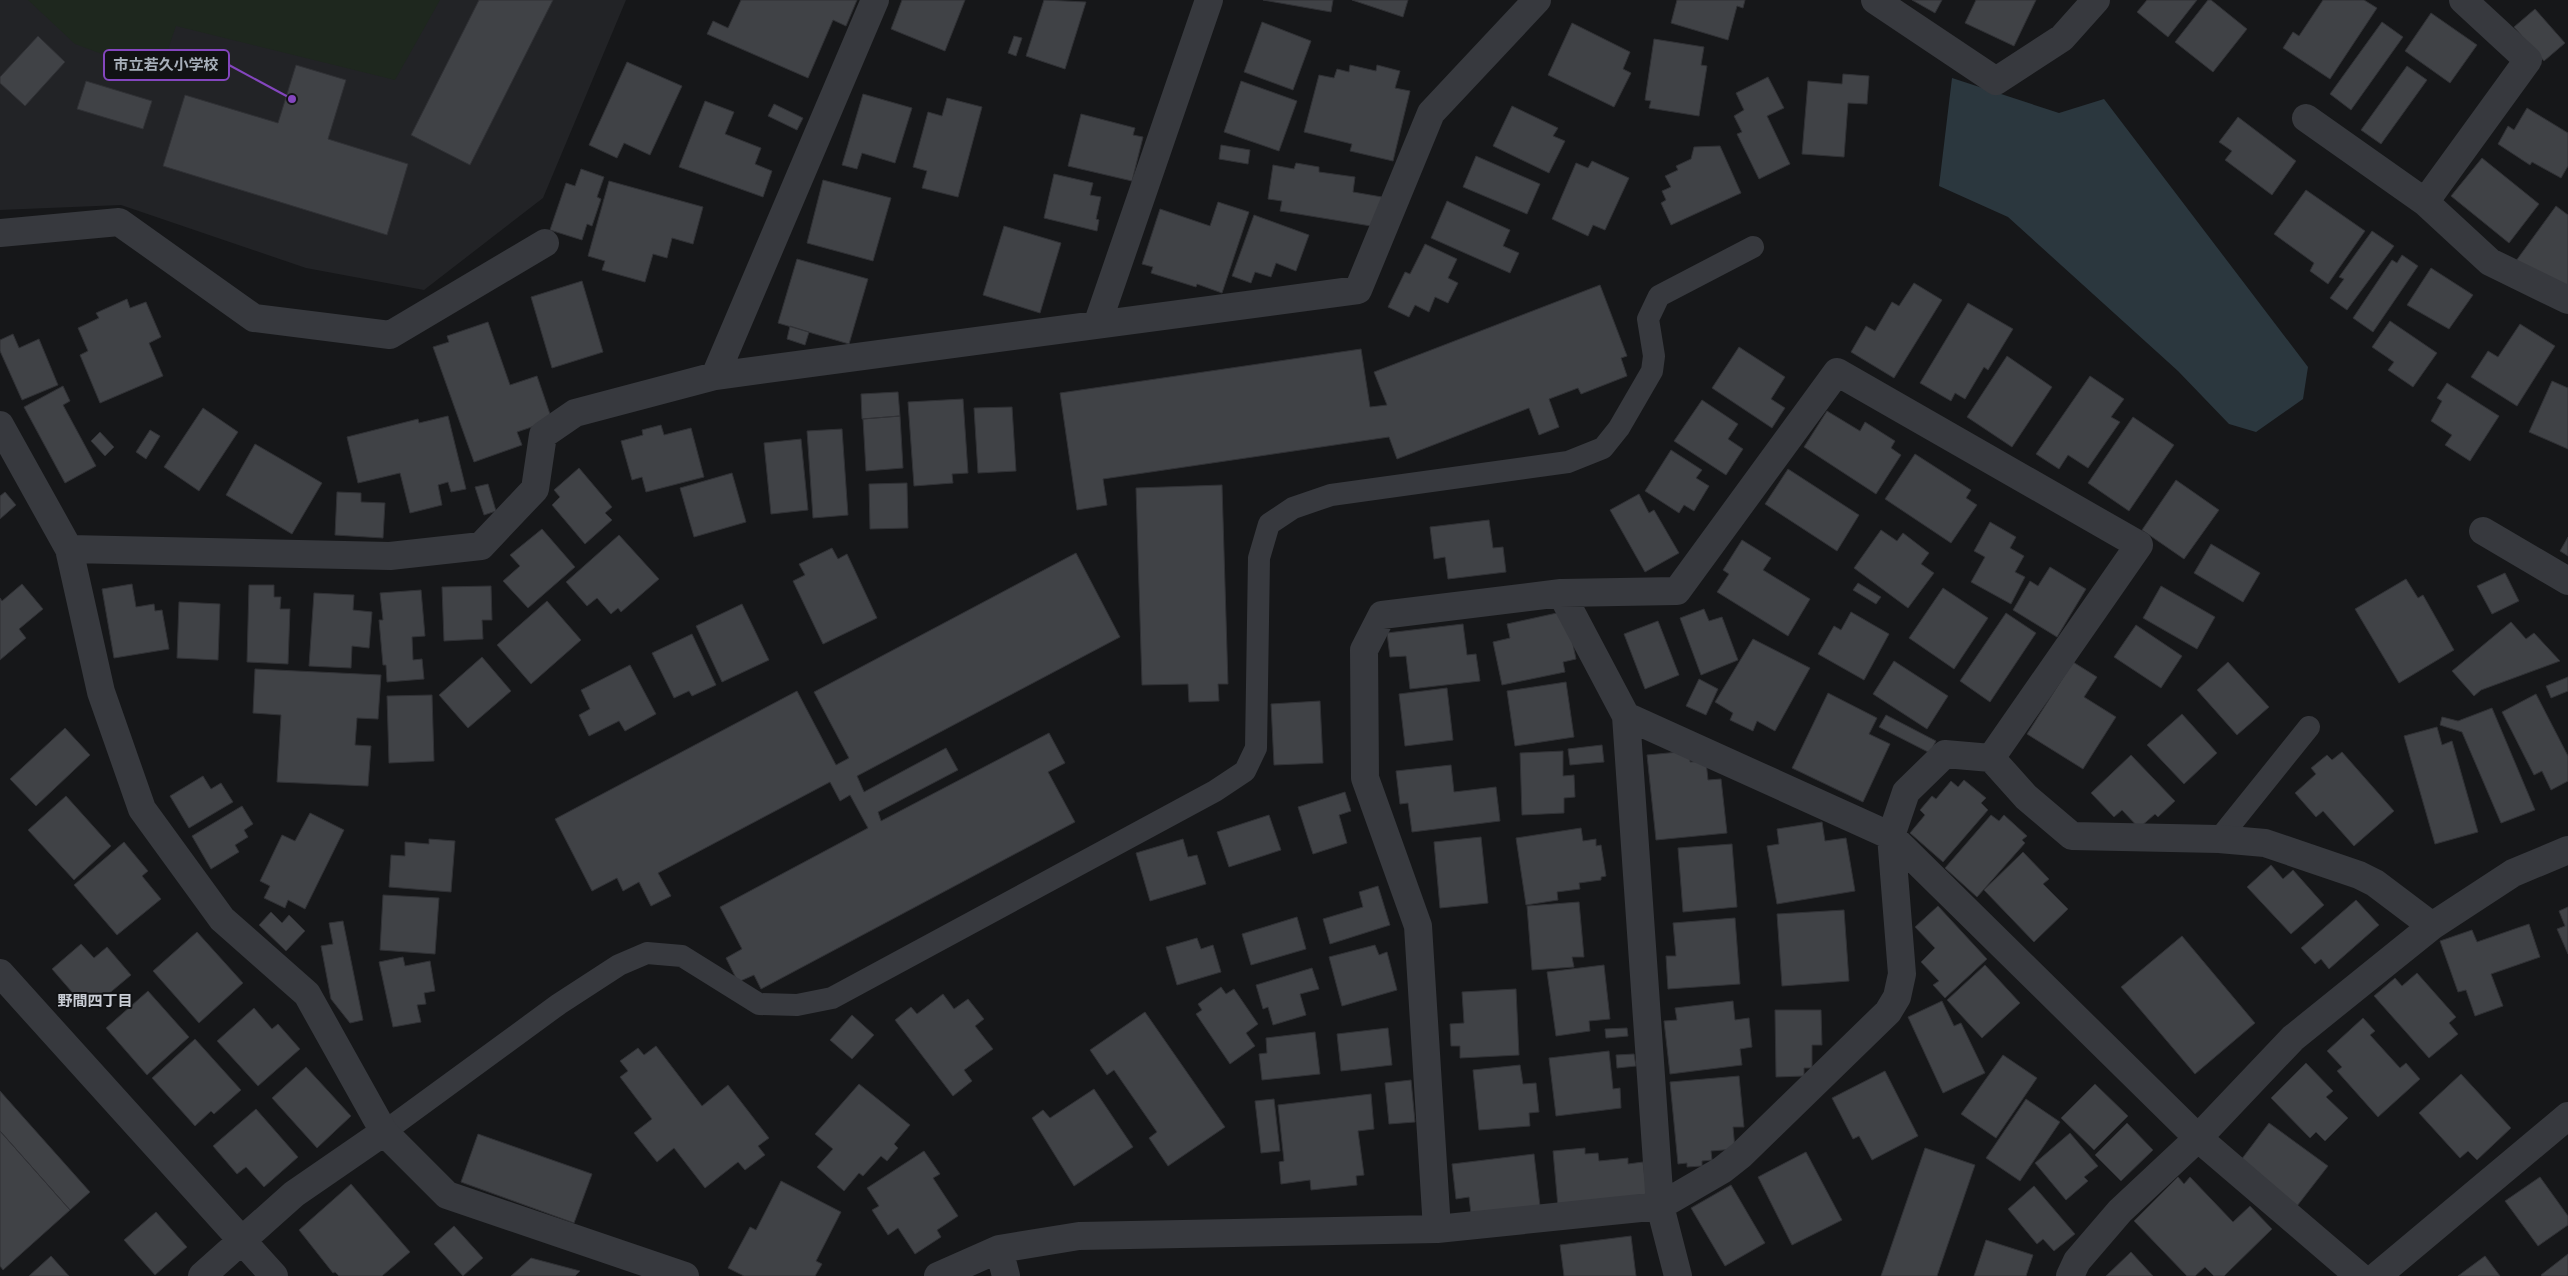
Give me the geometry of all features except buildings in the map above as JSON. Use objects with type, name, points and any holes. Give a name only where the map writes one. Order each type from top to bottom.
[{"type":"street","points":[[714,376],[875,0]]},
{"type":"street","points":[[1097,325],[1209,0]]},
{"type":"street","points":[[69,549],[390,556],[481,546],[535,489],[543,436],[575,413],[714,376],[1358,290],[1431,113],[1537,0]]},
{"type":"street","points":[[1875,0],[1996,81],[2062,38],[2096,0]]},
{"type":"street","points":[[2425,202],[2528,60],[2463,0]]},
{"type":"street","points":[[2306,118],[2425,202],[2490,262],[2568,300]]},
{"type":"street","points":[[0,233],[119,222],[254,318],[390,335],[545,243]]},
{"type":"street","points":[[1437,1229],[1418,926],[1365,778],[1364,650],[1382,615],[1561,593],[1676,591],[1837,372],[2138,545],[1991,758]]},
{"type":"street","points":[[0,425],[69,549],[101,692],[142,809],[222,918],[307,994],[384,1132],[447,1195],[685,1276]]},
{"type":"street","points":[[2483,531],[2568,580]]},
{"type":"street","points":[[1561,593],[1626,716],[1660,1206],[1678,1276]]},
{"type":"street","points":[[1626,716],[1891,836],[2198,1138],[2360,1276]]},
{"type":"street","points":[[938,1276],[1000,1249],[1079,1236],[1437,1229],[1660,1206],[1722,1170],[1741,1155],[1888,1012],[1897,997],[1902,974],[1891,836],[1906,792],[1945,754],[1991,758],[2026,797],[2072,836],[2219,839],[2265,843],[2359,875],[2375,883],[2432,926]]},
{"type":"street","points":[[2070,1276],[2077,1261],[2120,1211],[2198,1138],[2293,1038],[2432,926],[2513,873],[2568,850]]},
{"type":"street","points":[[0,973],[243,1239],[274,1276]]},
{"type":"street","points":[[2377,1276],[2568,1116]]},
{"type":"street","points":[[202,1276],[294,1194],[384,1132]]},
{"type":"street","points":[[1000,1249],[1006,1276]]},
{"type":"lane","points":[[384,1132],[559,1004],[619,965],[647,953],[682,956],[759,1004],[797,1005],[832,998],[1215,791],[1245,770],[1256,748],[1259,558],[1269,524],[1293,508],[1332,495],[1568,462],[1603,448],[1619,428],[1652,371],[1654,356],[1648,319],[1651,309],[1659,296],[1753,247]]},
{"type":"lane","points":[[2219,839],[2309,727]]},
{"type":"shaded area","points":[[0,0],[626,0],[543,198],[424,290],[306,268],[121,205],[0,210]]},
{"type":"shaded area","points":[[28,0],[440,0],[395,80],[176,26],[159,75],[75,44]]},
{"type":"shaded area","points":[[1952,78],[2059,113],[2104,99],[2308,367],[2303,399],[2256,432],[2229,424],[2178,371],[2008,217],[1939,186]]},
{"type":"place","name":"市立若久小学校","points":[[292,99]]},
{"type":"district","name":"野間四丁目","points":[[95,1001]]}]
